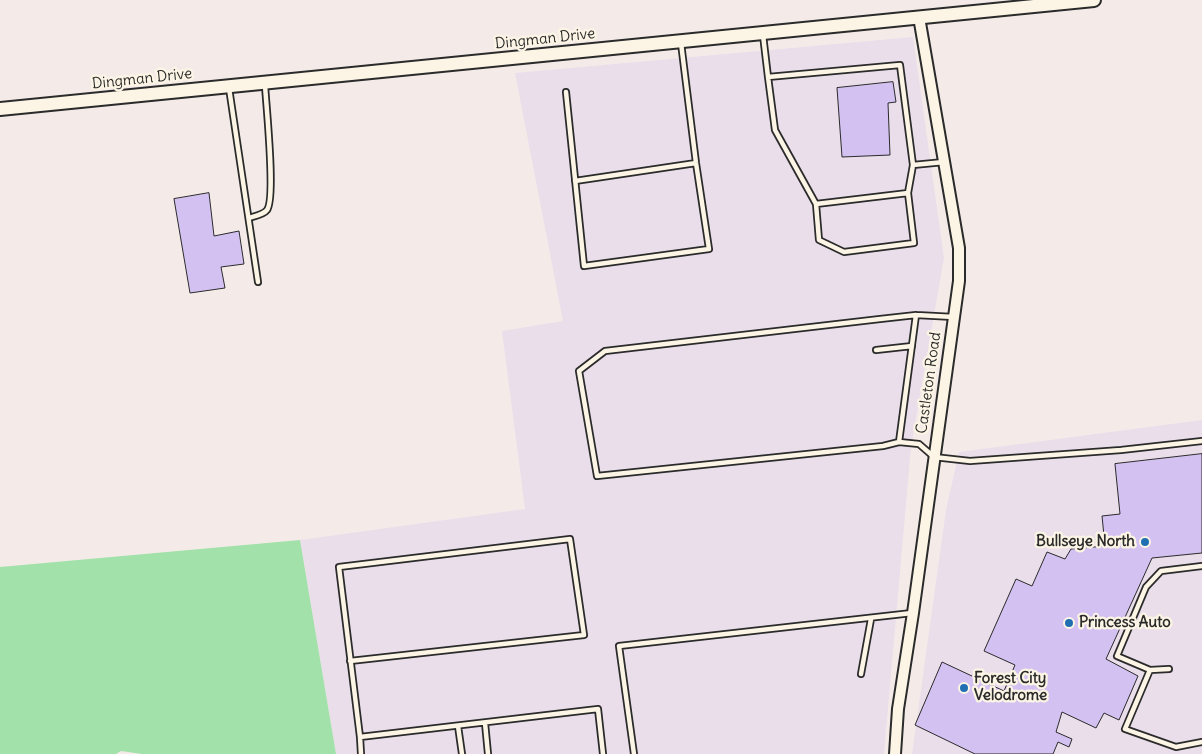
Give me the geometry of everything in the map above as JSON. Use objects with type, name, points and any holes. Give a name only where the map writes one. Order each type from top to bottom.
[{"type":"main road","name":"Dingman Drive","points":[[0,109],[1094,0]]},
{"type":"street","name":"Castleton Road","points":[[895,754],[898,709],[959,281],[959,248],[919,18]]},
{"type":"lane","points":[[763,33],[768,77],[775,130],[816,204],[818,240],[844,252],[914,243],[908,193],[913,165],[900,65],[768,77]]},
{"type":"lane","points":[[566,92],[584,266],[708,249],[681,42]]},
{"type":"lane","points":[[249,218],[262,214],[267,210],[270,198],[270,145],[265,83]]},
{"type":"lane","points":[[229,86],[258,282]]},
{"type":"lane","points":[[913,165],[944,162]]},
{"type":"lane","points":[[575,181],[696,163]]},
{"type":"lane","points":[[816,204],[908,193]]},
{"type":"lane","points":[[954,317],[916,315],[605,351],[579,371],[597,476],[883,446],[899,442],[919,444],[934,457],[970,461],[1121,450],[1202,441]]},
{"type":"lane","points":[[899,442],[916,315]]},
{"type":"lane","points":[[876,350],[912,346]]},
{"type":"lane","points":[[350,661],[584,635],[570,538],[339,567],[350,661],[362,754]]},
{"type":"lane","points":[[1169,669],[1150,670],[1117,656],[1146,587],[1161,571],[1202,566]]},
{"type":"lane","points":[[634,754],[619,646],[913,613]]},
{"type":"lane","points":[[861,674],[871,619]]},
{"type":"lane","points":[[1150,670],[1125,729],[1176,747],[1202,742]]},
{"type":"lane","points":[[360,737],[598,709],[603,754]]},
{"type":"lane","points":[[485,722],[488,754]]},
{"type":"lane","points":[[458,726],[462,754]]},
{"type":"shaded area","points":[[913,37],[944,258],[911,447],[884,754],[336,754],[300,540],[525,509],[502,331],[563,321],[515,73]]},
{"type":"shaded area","points":[[1202,420],[1202,754],[912,754],[946,510],[959,452]]},
{"type":"green space","points":[[300,540],[336,754],[142,754],[121,751],[116,754],[0,754],[0,567]]},
{"type":"building","points":[[893,82],[896,102],[888,103],[890,155],[842,157],[837,88]]},
{"type":"building","points":[[209,193],[214,236],[239,231],[244,264],[221,267],[225,288],[190,293],[174,199]]},
{"type":"building","points":[[1202,454],[1202,553],[1152,558],[1106,659],[1138,676],[1119,720],[1104,713],[1096,728],[1062,712],[1056,732],[1072,739],[1069,747],[1058,742],[1053,754],[975,754],[915,725],[942,662],[1004,691],[1015,665],[984,651],[1016,579],[1032,586],[1047,552],[1065,559],[1071,549],[1105,546],[1102,516],[1120,514],[1115,464]]},
{"type":"place","name":"Bullseye North","points":[[1145,542]]},
{"type":"place","name":"Princess Auto","points":[[1069,623]]},
{"type":"place","name":"Forest City Velodrome","points":[[964,688]]}]
